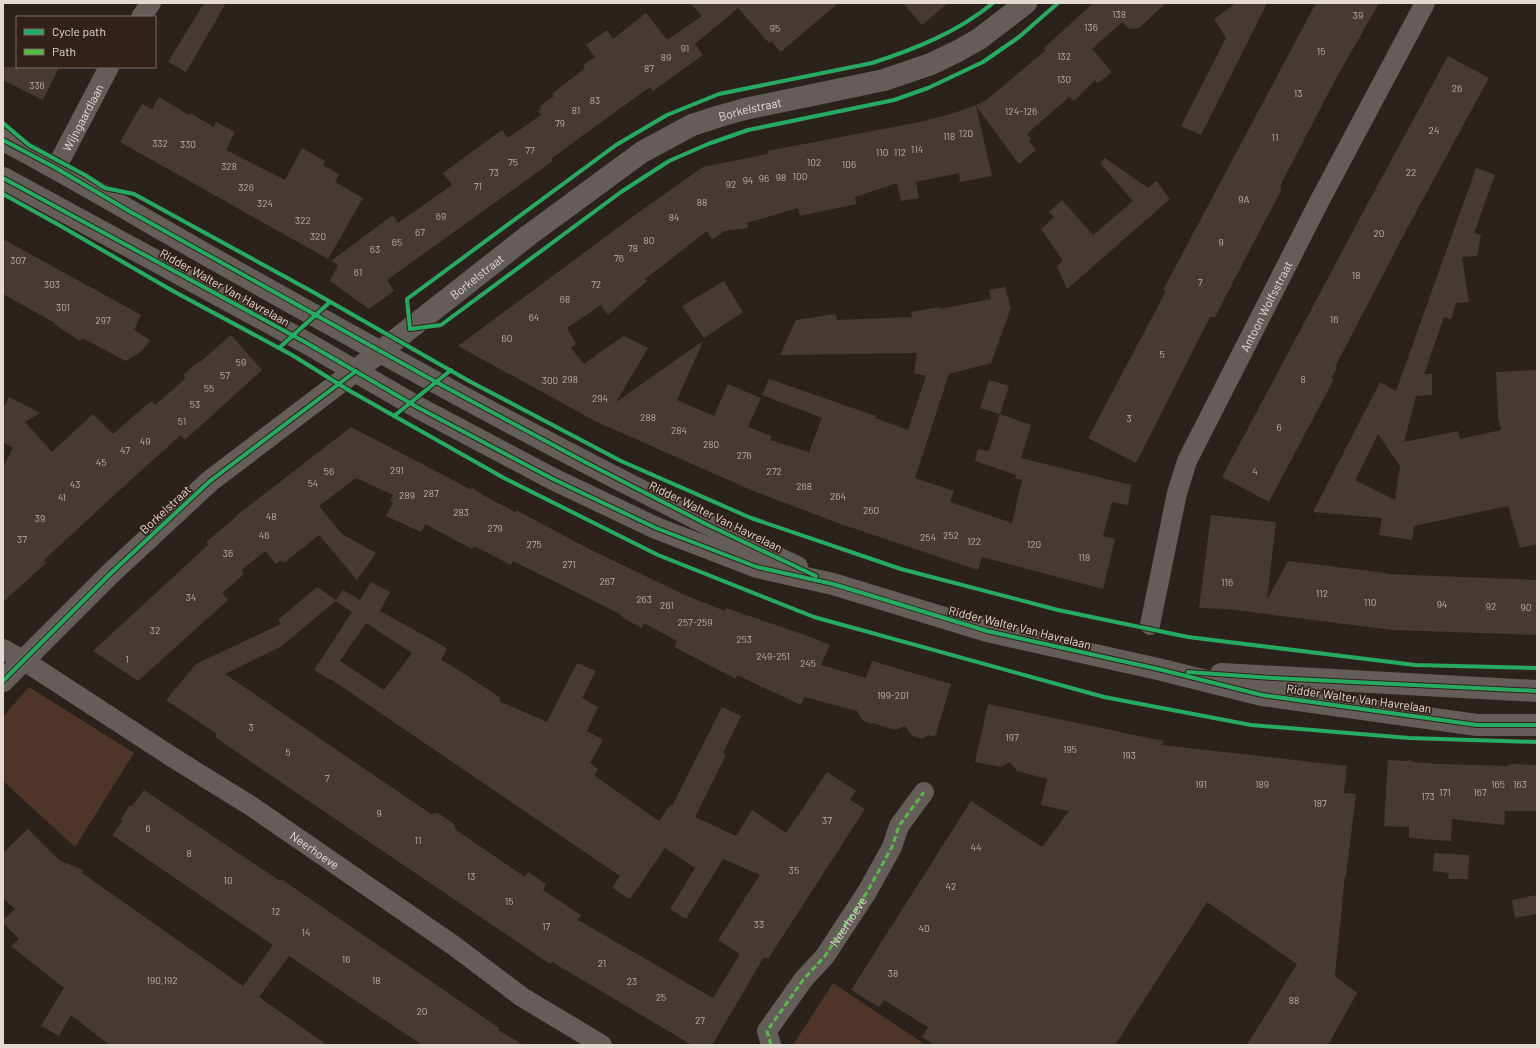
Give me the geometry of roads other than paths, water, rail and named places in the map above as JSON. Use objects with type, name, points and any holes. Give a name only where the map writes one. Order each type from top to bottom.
[{"type":"main road","name":"Borkelstraat","points":[[3,681],[110,574],[210,481],[356,371],[528,235],[642,152],[692,125],[720,116],[745,109],[884,80],[931,64],[979,39],[1026,3]]},
{"type":"main road","name":"Ridder Walter Van Havrelaan","points":[[3,140],[56,168],[129,211],[380,352],[585,462],[708,525],[833,584]]},
{"type":"main road","name":"Ridder Walter Van Havrelaan","points":[[3,178],[305,342],[417,408],[526,465],[656,528],[757,567],[833,584],[987,631],[1158,669],[1262,695],[1477,725],[1537,725]]},
{"type":"main road","name":"Ridder Walter Van Havrelaan","points":[[1158,669],[1273,678],[1537,691]]},
{"type":"street","points":[[142,16],[151,3]]},
{"type":"street","name":"Antoon Wolfsstraat","points":[[1150,625],[1177,493],[1187,461],[1320,200],[1425,3]]},
{"type":"street","name":"Wijngaardlaan","points":[[56,168],[108,68]]},
{"type":"street","name":"Neerhoeve","points":[[3,649],[24,660],[172,757],[251,806],[453,944],[522,997],[602,1045]]},
{"type":"street","name":"Neerhoeve","points":[[771,1045],[767,1031],[803,980],[826,956],[867,892],[892,847],[899,826],[924,792]]}]
